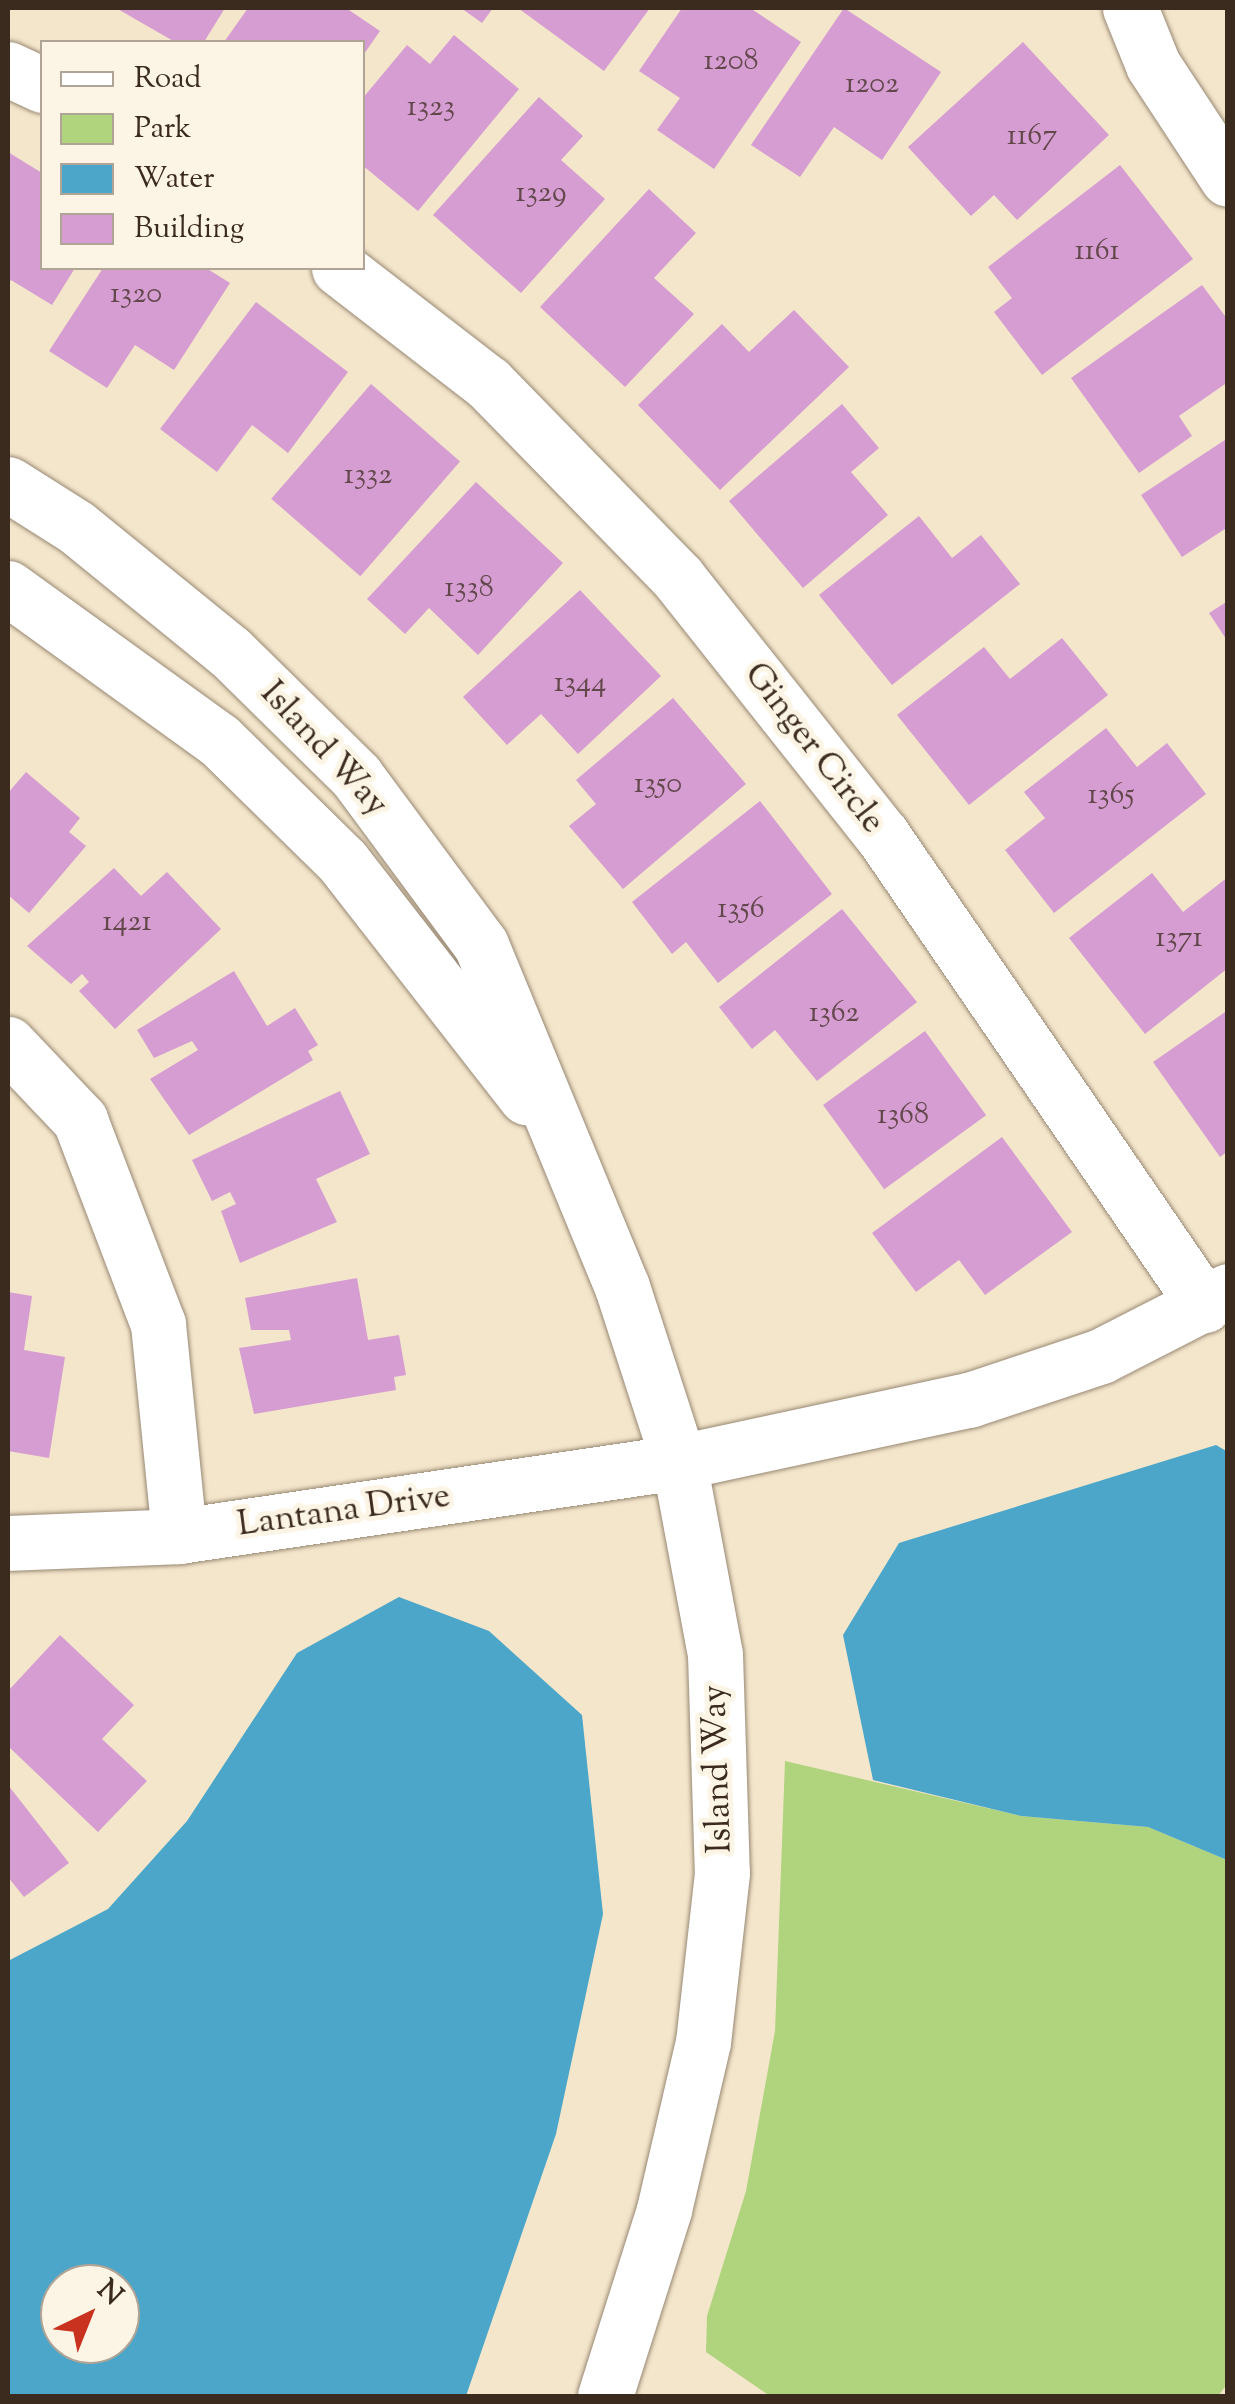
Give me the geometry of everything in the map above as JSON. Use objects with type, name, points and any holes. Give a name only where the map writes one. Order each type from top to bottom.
[{"type":"street","points":[[1130,8],[1153,64],[1228,179]]},
{"type":"street","points":[[8,70],[40,84]]},
{"type":"street","name":"Ginger Circle","points":[[341,270],[488,382],[678,578],[882,835],[1216,1298],[1101,1356],[969,1400],[678,1462]]},
{"type":"street","name":"Island Way","points":[[8,484],[76,527],[230,652],[356,776],[480,945],[622,1287],[678,1462],[716,1654],[722,1873],[703,2042],[664,2210],[605,2396]]},
{"type":"street","name":"Island Way","points":[[8,588],[219,740],[343,862],[566,1151]]},
{"type":"street","points":[[8,1044],[80,1120],[158,1324],[179,1536]]},
{"type":"street","name":"Lantana Drive","points":[[8,1543],[179,1536],[678,1462]]},
{"type":"green space","points":[[785,1761],[1021,1816],[1148,1827],[1227,1860],[1228,2383],[1218,2396],[770,2396],[706,2352],[707,2316],[746,2191],[775,2031]]},
{"type":"water","points":[[1216,1445],[1228,1452],[1227,1860],[1148,1827],[1021,1816],[873,1780],[843,1635],[899,1543]]},
{"type":"water","points":[[399,1597],[489,1631],[582,1715],[603,1914],[556,2134],[466,2396],[8,2396],[8,1961],[108,1909],[187,1821],[297,1653]]},
{"type":"building","points":[[116,8],[225,8],[205,40],[172,40]]},
{"type":"building","points":[[248,8],[346,8],[380,31],[365,53],[365,40],[225,40]]},
{"type":"building","points":[[461,8],[493,8],[482,23]]},
{"type":"building","points":[[518,8],[650,8],[604,71]]},
{"type":"building","points":[[682,8],[750,8],[801,42],[714,169],[657,130],[680,98],[639,71]]},
{"type":"building","points":[[844,8],[941,72],[882,160],[834,127],[800,177],[751,145]]},
{"type":"building","points":[[454,35],[519,89],[418,211],[365,167],[365,95],[407,45],[430,64]]},
{"type":"building","points":[[1023,42],[1109,135],[1017,220],[994,195],[971,216],[908,147]]},
{"type":"building","points":[[539,97],[583,136],[561,160],[605,199],[521,293],[433,215]]},
{"type":"building","points":[[8,152],[40,172],[40,270],[74,270],[52,305],[11,280],[8,285]]},
{"type":"building","points":[[1120,165],[1193,259],[1042,375],[994,312],[1012,298],[988,267]]},
{"type":"building","points":[[649,189],[696,233],[654,278],[694,314],[625,387],[540,307]]},
{"type":"building","points":[[102,270],[209,270],[230,283],[174,370],[135,345],[107,388],[49,351]]},
{"type":"building","points":[[1202,285],[1228,320],[1228,382],[1179,416],[1192,436],[1139,473],[1071,378]]},
{"type":"building","points":[[256,302],[348,372],[288,453],[252,425],[217,472],[160,429]]},
{"type":"building","points":[[794,310],[849,367],[720,490],[638,405],[722,324],[749,352]]},
{"type":"building","points":[[371,384],[460,461],[360,576],[271,499]]},
{"type":"building","points":[[842,404],[879,448],[851,472],[888,515],[803,588],[729,501]]},
{"type":"building","points":[[1228,438],[1228,527],[1182,557],[1141,495]]},
{"type":"building","points":[[476,482],[563,563],[478,655],[429,608],[405,634],[367,599]]},
{"type":"building","points":[[919,516],[952,558],[981,535],[1020,584],[892,685],[819,595]]},
{"type":"building","points":[[580,590],[661,676],[578,754],[541,714],[507,745],[463,697]]},
{"type":"building","points":[[1228,601],[1228,642],[1209,613]]},
{"type":"building","points":[[1062,638],[1108,695],[969,805],[897,715],[984,647],[1010,679]]},
{"type":"building","points":[[673,698],[746,784],[623,889],[569,826],[596,804],[576,780]]},
{"type":"building","points":[[1106,728],[1137,767],[1167,743],[1206,794],[1054,913],[1005,850],[1045,818],[1024,792]]},
{"type":"building","points":[[26,772],[80,818],[69,832],[86,846],[29,913],[8,895],[8,793]]},
{"type":"building","points":[[760,801],[832,894],[718,983],[686,942],[672,954],[632,902]]},
{"type":"building","points":[[114,868],[141,896],[167,872],[221,929],[115,1029],[79,991],[89,982],[82,974],[71,984],[27,946]]},
{"type":"building","points":[[1152,873],[1183,912],[1228,877],[1228,968],[1145,1034],[1069,938]]},
{"type":"building","points":[[842,909],[917,1002],[817,1081],[775,1030],[752,1049],[719,1007]]},
{"type":"building","points":[[234,971],[267,1026],[295,1008],[318,1045],[308,1051],[313,1060],[189,1135],[150,1079],[198,1050],[192,1041],[154,1058],[137,1030]]},
{"type":"building","points":[[1228,1010],[1228,1151],[1220,1157],[1153,1062]]},
{"type":"building","points":[[925,1031],[986,1115],[884,1189],[823,1105]]},
{"type":"building","points":[[340,1091],[370,1154],[316,1179],[337,1222],[240,1263],[221,1211],[236,1204],[230,1192],[212,1201],[192,1160]]},
{"type":"building","points":[[1002,1137],[1072,1232],[985,1295],[959,1260],[916,1292],[872,1233]]},
{"type":"building","points":[[357,1278],[368,1340],[399,1335],[406,1375],[394,1377],[396,1390],[254,1414],[239,1348],[291,1340],[289,1330],[251,1330],[245,1298]]},
{"type":"building","points":[[8,1292],[32,1296],[24,1350],[65,1357],[49,1458],[8,1451]]},
{"type":"building","points":[[60,1635],[134,1705],[102,1739],[147,1781],[98,1832],[8,1746],[8,1691]]},
{"type":"building","points":[[8,1785],[69,1863],[24,1897],[8,1877]]}]
